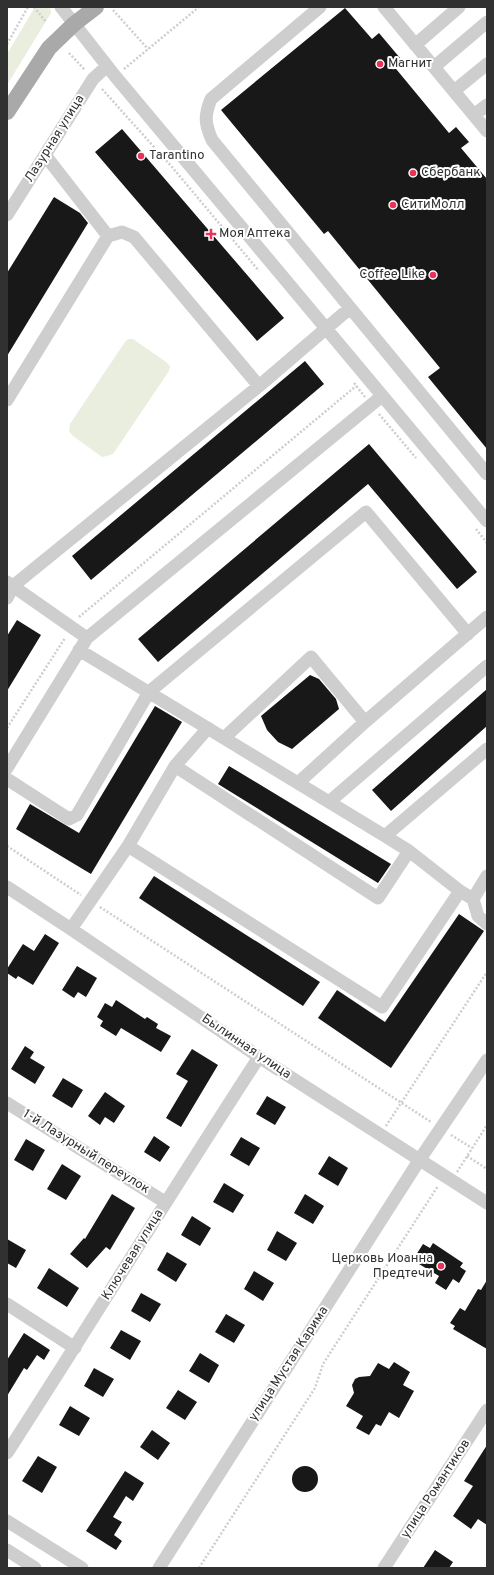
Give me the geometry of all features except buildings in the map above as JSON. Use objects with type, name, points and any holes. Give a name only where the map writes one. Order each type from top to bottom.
[{"type":"main road","points":[[7,112],[49,48],[74,24],[96,7]]},
{"type":"street","points":[[61,7],[111,71],[487,521]]},
{"type":"street","points":[[320,7],[211,99],[206,110],[206,126],[212,140],[487,474]]},
{"type":"street","points":[[415,45],[459,7]]},
{"type":"street","points":[[390,9],[415,45],[487,131]]},
{"type":"street","points":[[434,67],[487,22]]},
{"type":"street","points":[[454,91],[487,64]]},
{"type":"street","name":"Лазурная улица","points":[[7,215],[92,79],[111,71]]},
{"type":"street","points":[[474,115],[487,105]]},
{"type":"street","points":[[45,155],[108,236]]},
{"type":"street","points":[[7,400],[108,236],[122,232],[134,237],[260,386]]},
{"type":"street","points":[[7,598],[10,584],[260,386],[350,308]]},
{"type":"street","points":[[7,768],[87,638],[382,396]]},
{"type":"street","points":[[7,779],[69,819],[77,815],[149,692],[366,512],[468,634]]},
{"type":"street","points":[[10,584],[87,638]]},
{"type":"street","points":[[298,783],[365,722],[487,617]]},
{"type":"street","points":[[79,650],[409,851],[460,891],[473,899],[478,916],[487,924]]},
{"type":"street","points":[[224,738],[311,657],[365,722]]},
{"type":"street","points":[[329,802],[487,666]]},
{"type":"street","points":[[71,929],[128,846],[175,766],[208,728]]},
{"type":"street","points":[[385,836],[487,749]]},
{"type":"street","points":[[175,766],[378,898],[409,851]]},
{"type":"street","points":[[128,846],[382,1007],[460,891]]},
{"type":"street","points":[[473,899],[487,876]]},
{"type":"street","name":"Былинная улица","points":[[7,887],[259,1057],[487,1203]]},
{"type":"street","name":"Ключевая улица","points":[[7,1453],[75,1348],[165,1202],[259,1057]]},
{"type":"street","name":"улица Мустая Карима","points":[[159,1568],[420,1159],[487,1060]]},
{"type":"street","name":"1-й Лазурный переулок","points":[[7,1103],[165,1202]]},
{"type":"street","points":[[7,1304],[75,1348]]},
{"type":"street","name":"улица Романтиков","points":[[384,1568],[487,1410]]},
{"type":"street","points":[[7,1521],[82,1568]]},
{"type":"street","points":[[7,1550],[35,1568]]},
{"type":"path","points":[[7,44],[28,7]]},
{"type":"path","points":[[34,7],[46,22]]},
{"type":"path","points":[[111,71],[148,49],[199,7]]},
{"type":"path","points":[[113,10],[148,49]]},
{"type":"path","points":[[69,53],[172,167],[264,276]]},
{"type":"path","points":[[7,728],[79,616],[366,377]]},
{"type":"path","points":[[351,380],[417,459]]},
{"type":"path","points":[[472,525],[487,542]]},
{"type":"path","points":[[7,846],[472,1148]]},
{"type":"path","points":[[381,1135],[401,1102],[487,972]]},
{"type":"path","points":[[199,1568],[315,1388],[323,1364],[437,1186],[452,1180],[487,1124]]},
{"type":"path","points":[[467,1156],[487,1169]]},
{"type":"shaded area","points":[[35,7],[50,7],[51,13],[7,85],[7,54]]},
{"type":"shaded area","points":[[128,339],[133,339],[166,362],[170,366],[169,371],[113,454],[102,457],[73,436],[69,431],[70,424]]},
{"type":"place","name":"Магнит","points":[[380,64]]},
{"type":"place","name":"Tarantino","points":[[141,156]]},
{"type":"place","name":"Сбербанк","points":[[413,173]]},
{"type":"place","name":"СитиМолл","points":[[393,205]]},
{"type":"place","name":"Моя Аптека","points":[[211,234]]},
{"type":"place","name":"Coffee Like","points":[[433,275]]},
{"type":"place","name":"Церковь Иоанна Предтечи","points":[[441,1266]]}]
